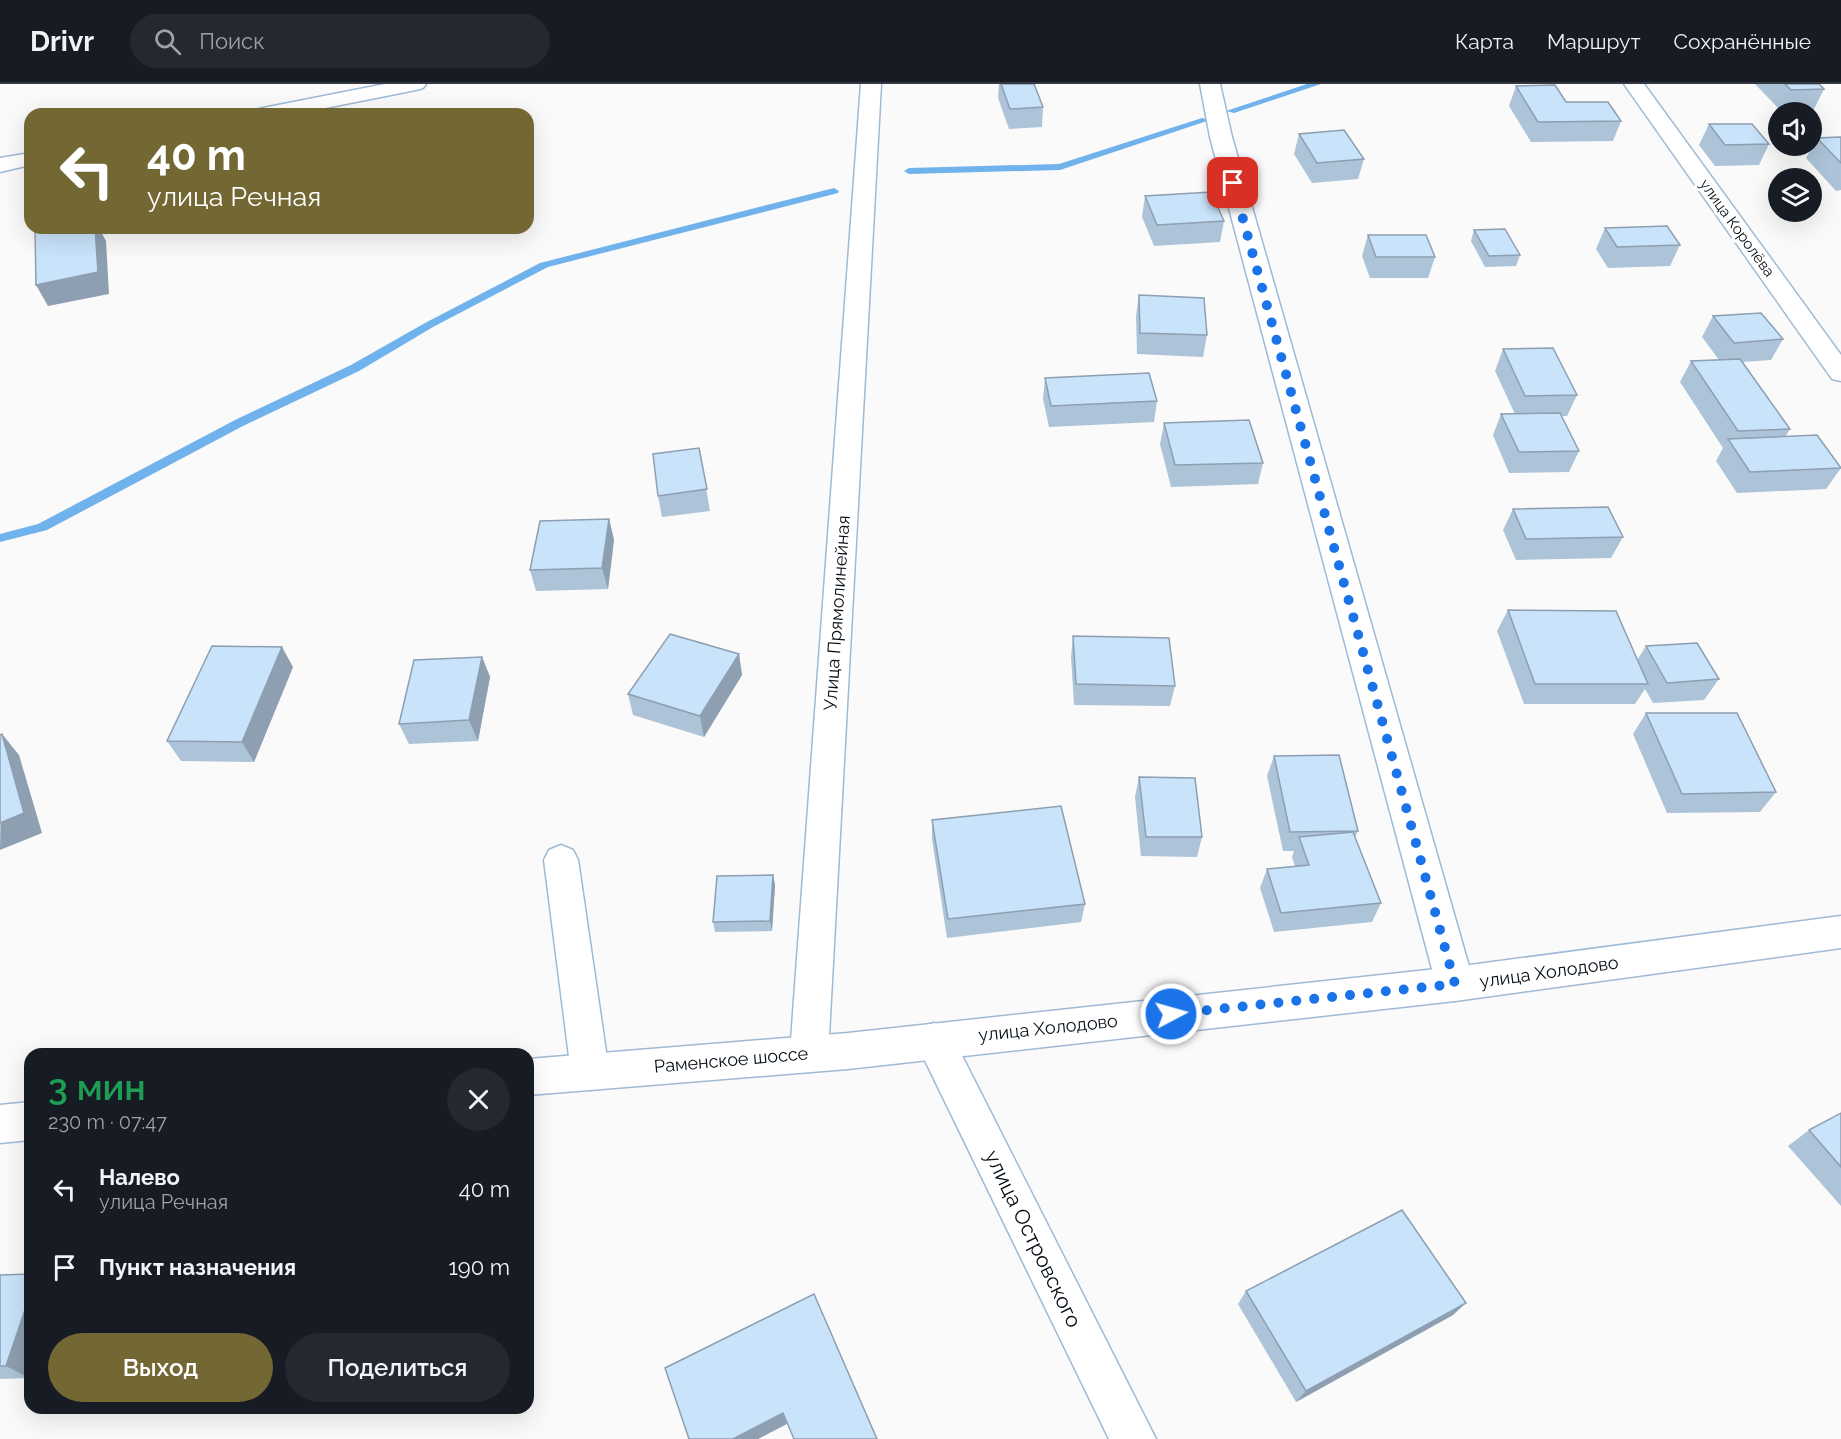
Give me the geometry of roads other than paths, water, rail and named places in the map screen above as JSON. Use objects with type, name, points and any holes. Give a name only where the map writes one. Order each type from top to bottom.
[{"type":"street","name":"Улица Прямолинейная","points":[[808,1054],[871,84]]},
{"type":"street","points":[[1210,84],[1221,137],[1455,984]]},
{"type":"street","name":"улица Королёва","points":[[1634,84],[1841,373]]},
{"type":"street","points":[[292,108],[403,85]]},
{"type":"street","points":[[0,165],[24,160]]},
{"type":"street","points":[[561,860],[590,1072]]},
{"type":"street","name":"улица Холодово","points":[[934,1040],[1455,984],[1841,932]]},
{"type":"street","name":"Раменское шоссе","points":[[534,1077],[808,1054],[934,1040]]},
{"type":"street","name":"улица Островского","points":[[934,1040],[1133,1439]]},
{"type":"street","points":[[0,1124],[24,1122]]},
{"type":"waterway","points":[[1231,111],[1316,84]]},
{"type":"waterway","points":[[909,171],[1060,167],[1205,120]]},
{"type":"waterway","points":[[0,538],[42,527],[239,423],[355,368],[429,325],[544,265],[834,191]]}]
